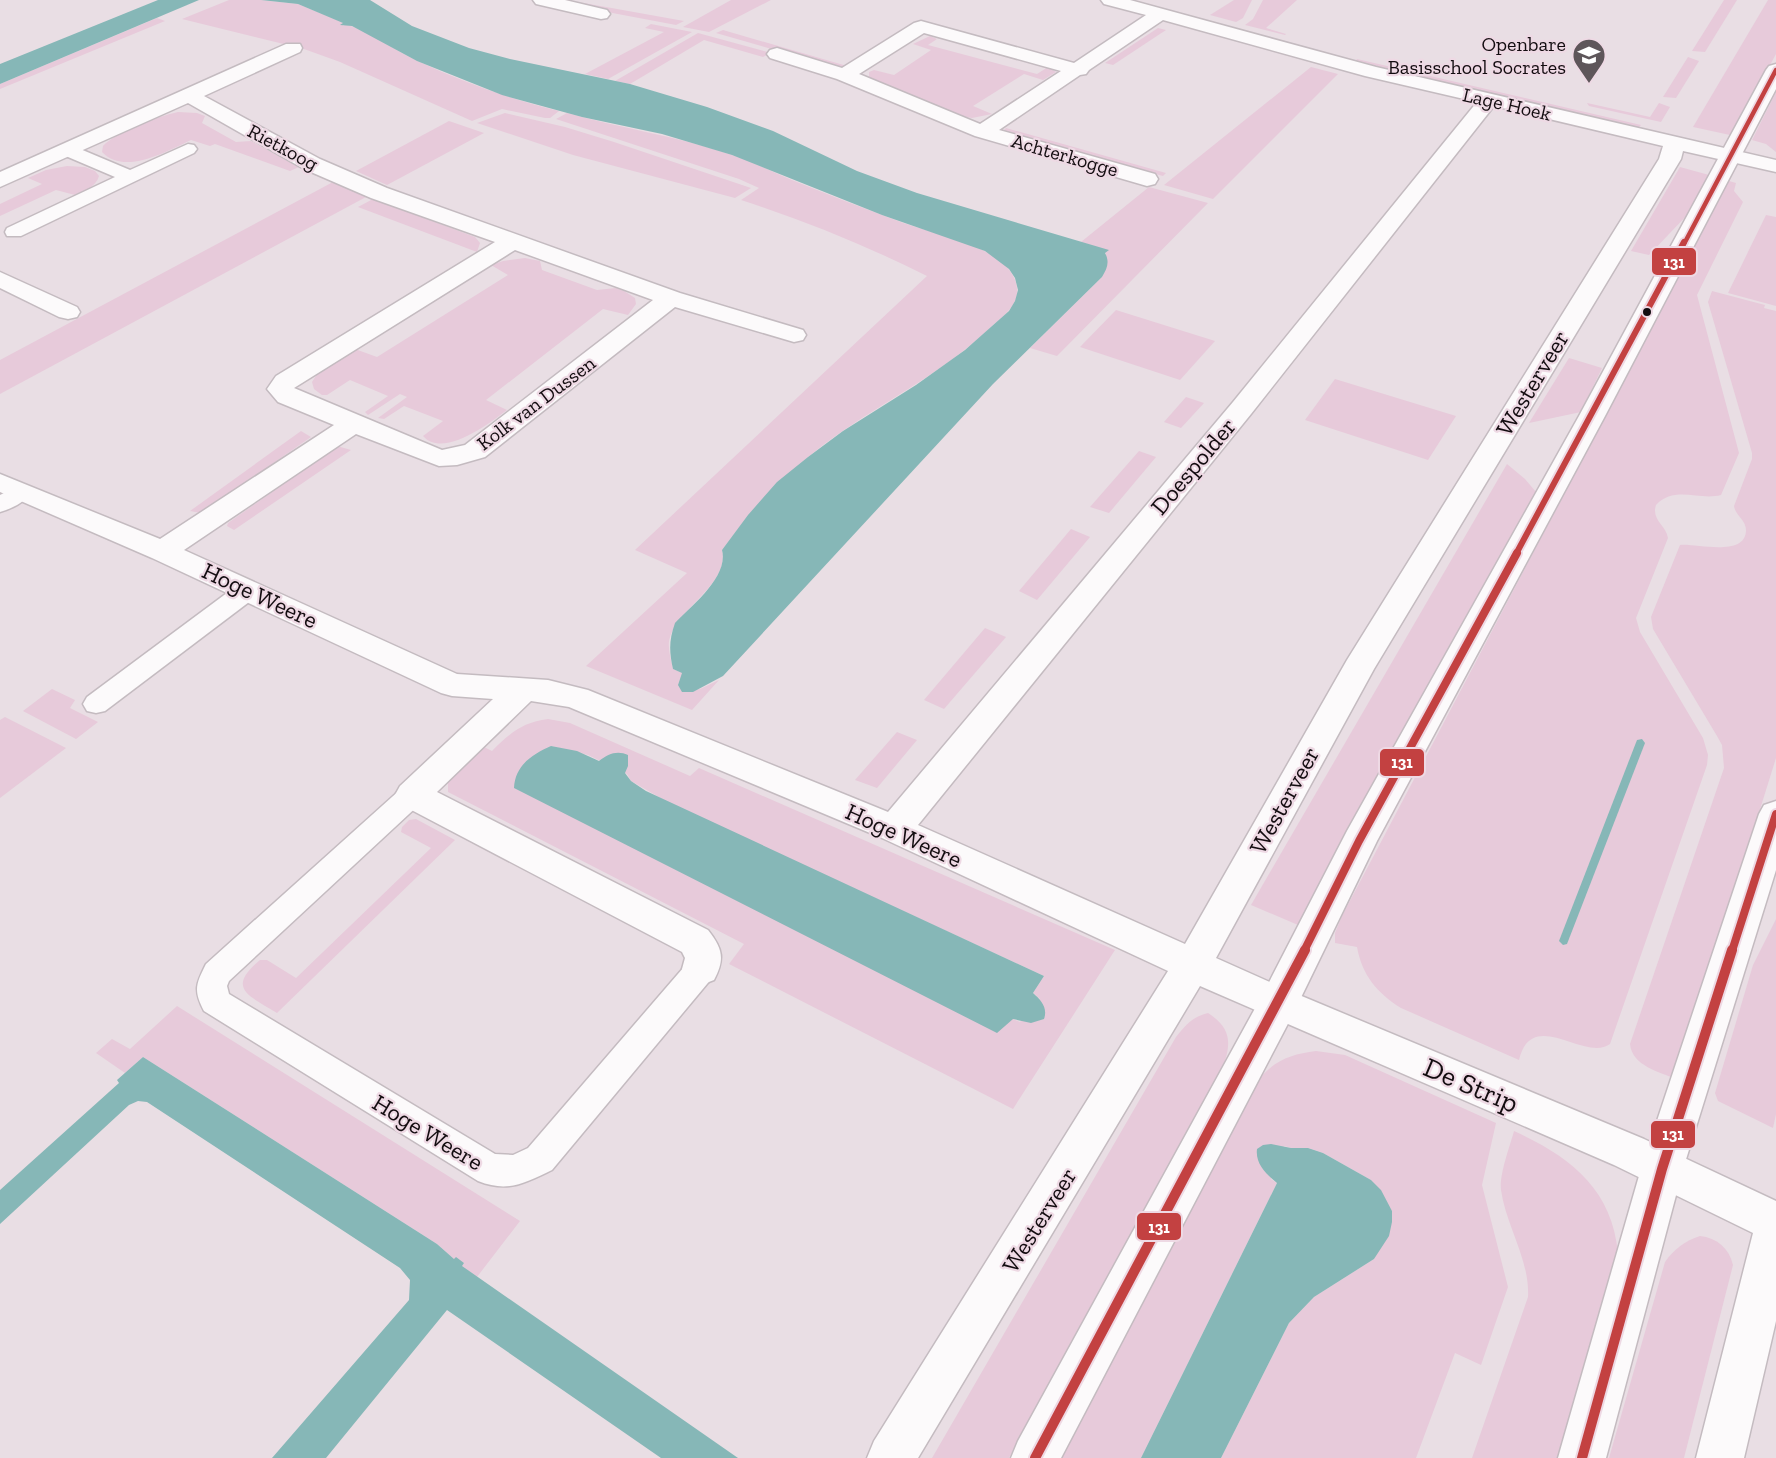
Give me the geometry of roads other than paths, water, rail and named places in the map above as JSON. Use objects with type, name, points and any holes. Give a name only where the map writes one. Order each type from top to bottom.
[{"type":"street","name":"Lage Hoek","points":[[1110,0],[1372,72],[1776,166]]},
{"type":"street","points":[[556,2],[601,14]]},
{"type":"street","name":"Achterkogge","points":[[982,132],[1079,70],[1160,14]]},
{"type":"street","points":[[844,75],[927,24],[1079,70]]},
{"type":"street","points":[[0,180],[293,48]]},
{"type":"street","name":"Achterkogge","points":[[777,54],[844,75],[982,132],[1147,179]]},
{"type":"street","points":[[1035,1458],[1278,1004],[1359,841],[1776,70]]},
{"type":"street","name":"Rietkoog","points":[[190,96],[312,164],[379,194],[513,241]]},
{"type":"street","name":"Doespolder","points":[[894,829],[1242,408],[1489,100]]},
{"type":"street","name":"Westerveer","points":[[891,1458],[1193,964],[1358,668],[1670,159],[1675,142]]},
{"type":"street","points":[[513,241],[671,298],[794,335]]},
{"type":"street","name":"Kolk van Dussen","points":[[513,241],[285,381],[280,389],[287,396],[439,458],[457,457],[475,451],[671,298]]},
{"type":"street","points":[[0,279],[68,312]]},
{"type":"street","points":[[162,551],[353,424]]},
{"type":"street","name":"Hoge Weere","points":[[7,493],[162,551],[452,685],[548,691],[577,698],[894,829],[1278,1004]]},
{"type":"street","name":"Hoge Weere","points":[[523,690],[412,795],[695,941],[703,951],[704,962],[701,969]]},
{"type":"street","points":[[1582,1458],[1662,1168],[1776,814]]},
{"type":"street","name":"De Strip","points":[[1278,1004],[1629,1152],[1776,1222]]},
{"type":"street","points":[[1720,1458],[1776,1228]]},
{"type":"lane","points":[[14,232],[188,149]]},
{"type":"lane","points":[[68,150],[131,177]]},
{"type":"lane","points":[[96,704],[248,590]]},
{"type":"lane","name":"Hoge Weere","points":[[412,795],[217,973],[211,986],[215,1002],[490,1170],[515,1172],[540,1159],[701,969]]},
{"type":"water","points":[[158,0],[199,0],[0,84],[0,64]]},
{"type":"water","points":[[261,0],[370,0],[412,26],[469,48],[630,84],[707,107],[773,131],[857,171],[917,193],[1109,250],[1105,253],[1108,262],[1102,277],[993,384],[723,676],[693,692],[682,692],[678,685],[682,673],[673,669],[671,657],[670,646],[675,623],[699,600],[714,580],[723,560],[722,550],[748,515],[777,482],[808,457],[965,350],[1009,311],[1018,290],[1015,278],[1009,269],[985,251],[882,215],[732,155],[662,134],[582,117],[502,95],[417,61],[352,26],[340,25],[343,23],[298,4]]},
{"type":"water","points":[[1642,739],[1645,743],[1567,944],[1563,945],[1559,941],[1637,740]]},
{"type":"water","points":[[551,746],[577,751],[599,761],[613,754],[628,755],[628,766],[625,773],[631,781],[646,791],[1044,976],[1033,993],[1043,1004],[1044,1019],[1031,1023],[1013,1019],[997,1033],[514,788],[518,773],[526,761]]},
{"type":"water","points":[[143,1057],[437,1244],[454,1259],[456,1257],[464,1263],[462,1266],[738,1458],[661,1458],[447,1310],[326,1458],[272,1458],[409,1300],[410,1280],[400,1268],[147,1102],[138,1101],[129,1105],[0,1224],[0,1190],[119,1083],[117,1080]]},
{"type":"water","points":[[1271,1144],[1291,1148],[1308,1148],[1323,1153],[1371,1180],[1381,1190],[1392,1211],[1389,1236],[1374,1259],[1314,1297],[1289,1323],[1221,1458],[1141,1458],[1277,1183],[1262,1169],[1257,1154],[1257,1149]]},
{"type":"place","name":"Openbare Basisschool Socrates","points":[[1589,84]]}]
